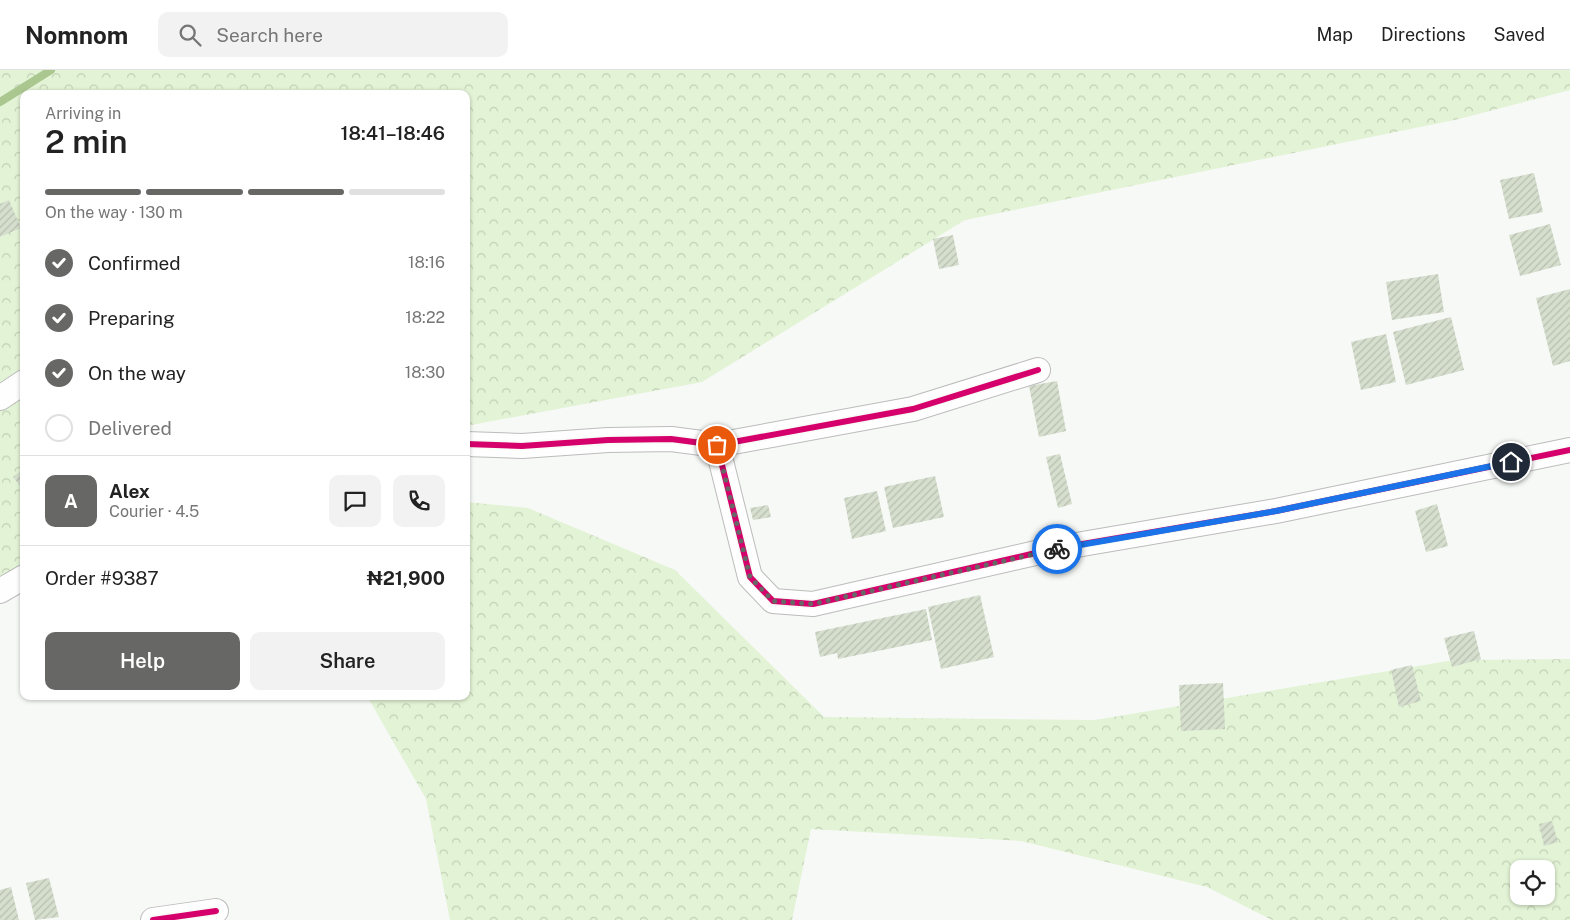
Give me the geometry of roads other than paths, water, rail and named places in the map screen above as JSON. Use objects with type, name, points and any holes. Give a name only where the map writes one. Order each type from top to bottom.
[{"type":"street","points":[[470,444],[522,446],[608,440],[671,439],[717,445],[913,409],[1038,370]]},
{"type":"street","points":[[0,398],[20,385]]},
{"type":"street","points":[[717,445],[750,577],[773,601],[813,604],[1053,549],[1276,511],[1570,450]]},
{"type":"street","points":[[0,591],[20,580]]},
{"type":"street","points":[[153,920],[216,911]]},
{"type":"waterway","points":[[0,102],[51,70]]}]
